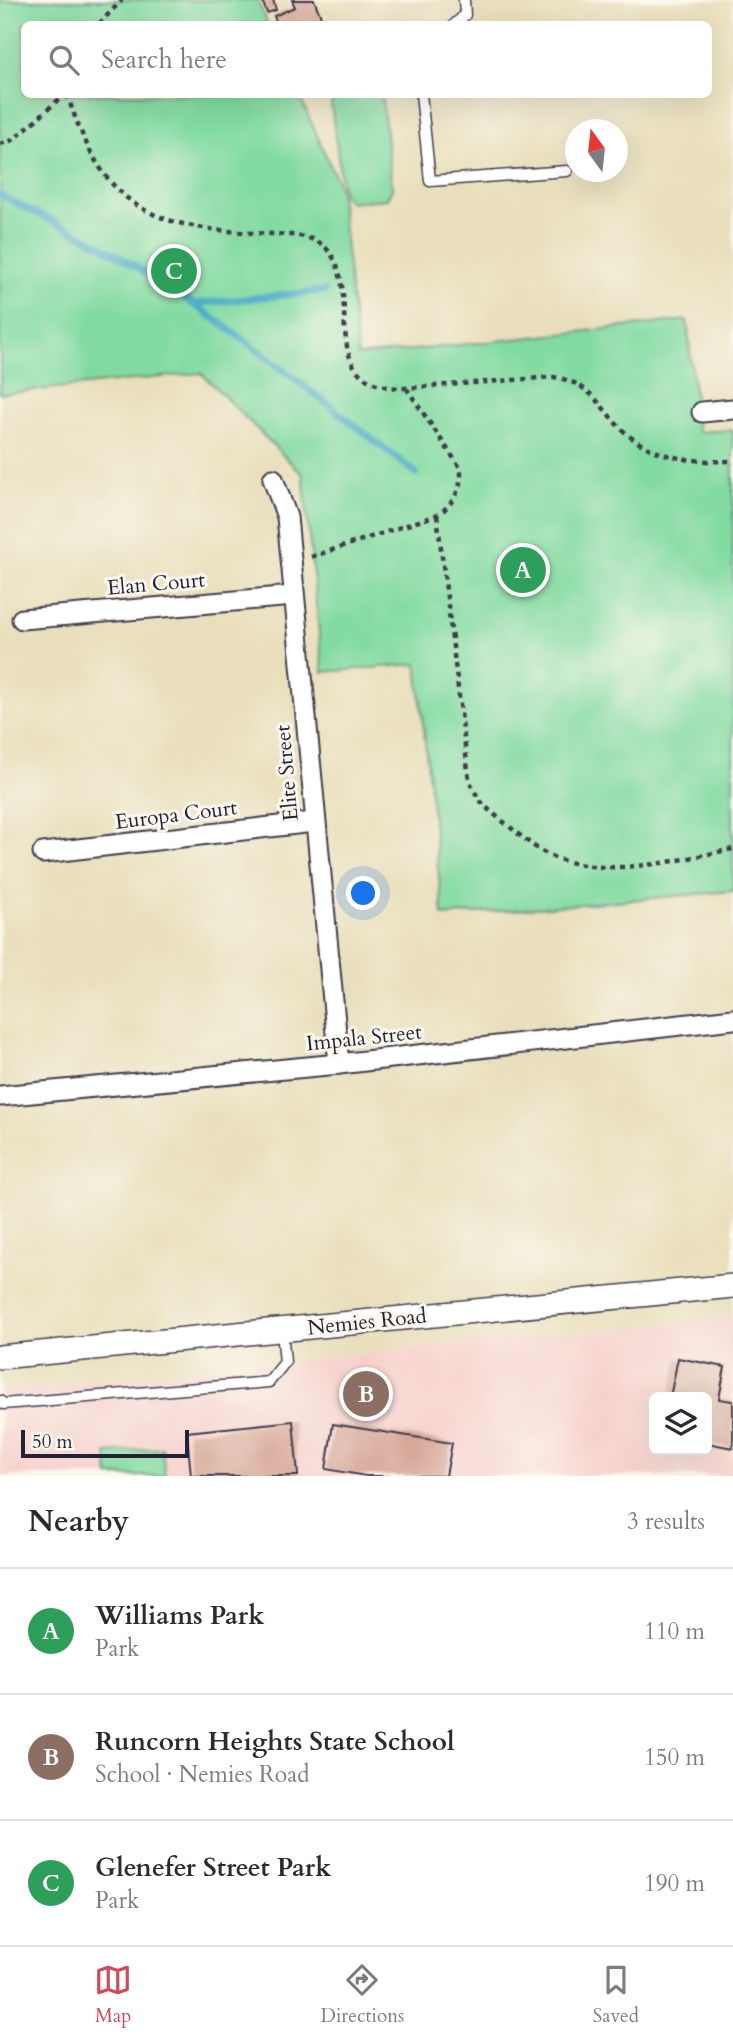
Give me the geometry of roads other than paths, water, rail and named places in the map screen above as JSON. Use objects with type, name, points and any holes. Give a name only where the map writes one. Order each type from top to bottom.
[{"type":"street","points":[[702,412],[733,410]]},
{"type":"street","name":"Elite Street","points":[[273,479],[287,517],[339,1064]]},
{"type":"street","name":"Elan Court","points":[[22,619],[293,596]]},
{"type":"street","name":"Europa Court","points":[[43,853],[314,822]]},
{"type":"street","name":"Impala Street","points":[[0,1096],[339,1064],[733,1019]]},
{"type":"street","name":"Nemies Road","points":[[0,1357],[733,1286]]},
{"type":"lane","points":[[459,21],[465,15],[464,0]]},
{"type":"lane","points":[[421,98],[430,181],[565,171]]},
{"type":"lane","points":[[0,1401],[3,1404],[269,1382],[285,1362],[282,1330]]},
{"type":"waterway","points":[[0,195],[105,248],[186,299],[264,355],[416,473]]},
{"type":"waterway","points":[[193,304],[324,291]]},
{"type":"place","name":"Glenefer Street Park","points":[[174,271]]},
{"type":"place","name":"Williams Park","points":[[523,570]]},
{"type":"place","name":"Runcorn Heights State School","points":[[366,1394]]}]
